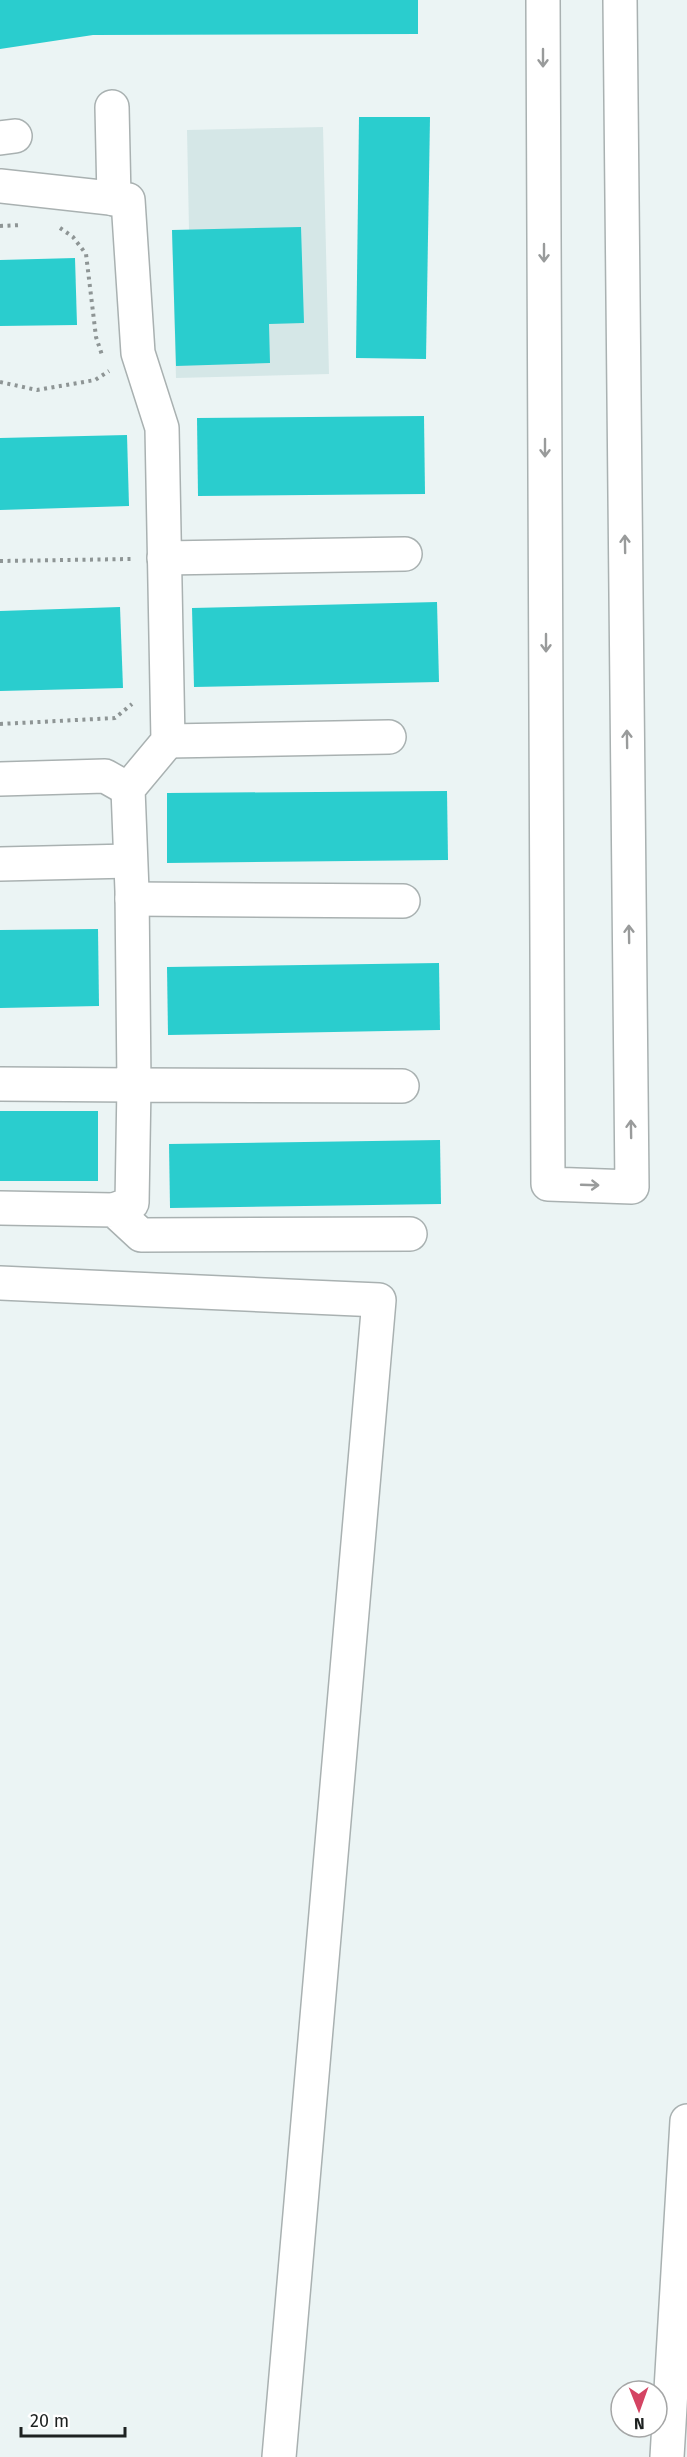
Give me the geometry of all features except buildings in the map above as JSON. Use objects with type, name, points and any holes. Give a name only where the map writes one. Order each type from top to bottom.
[{"type":"street","points":[[543,0],[548,1184],[632,1187],[620,0]]},
{"type":"street","points":[[112,107],[114,198]]},
{"type":"street","points":[[0,186],[128,200],[138,353],[162,428],[168,741],[128,789],[134,1085],[132,1203],[114,1210],[0,1209]]},
{"type":"street","points":[[164,558],[405,554]]},
{"type":"street","points":[[168,741],[389,737]]},
{"type":"street","points":[[0,779],[105,776],[128,789]]},
{"type":"street","points":[[0,864],[130,861]]},
{"type":"street","points":[[132,899],[403,901]]},
{"type":"street","points":[[0,1084],[402,1086]]},
{"type":"street","points":[[114,1210],[141,1236],[410,1234]]},
{"type":"street","points":[[0,1283],[379,1299],[279,2457]]},
{"type":"street","points":[[667,2457],[687,2121]]},
{"type":"path","points":[[55,224],[73,237],[86,254],[96,337],[111,381]]},
{"type":"path","points":[[0,226],[22,225]]},
{"type":"path","points":[[0,382],[38,390],[95,380],[138,353]]},
{"type":"path","points":[[0,561],[164,558]]},
{"type":"path","points":[[0,724],[115,718],[140,698]]},
{"type":"shaded area","points":[[323,127],[329,374],[176,378],[172,230],[189,230],[187,130]]}]
